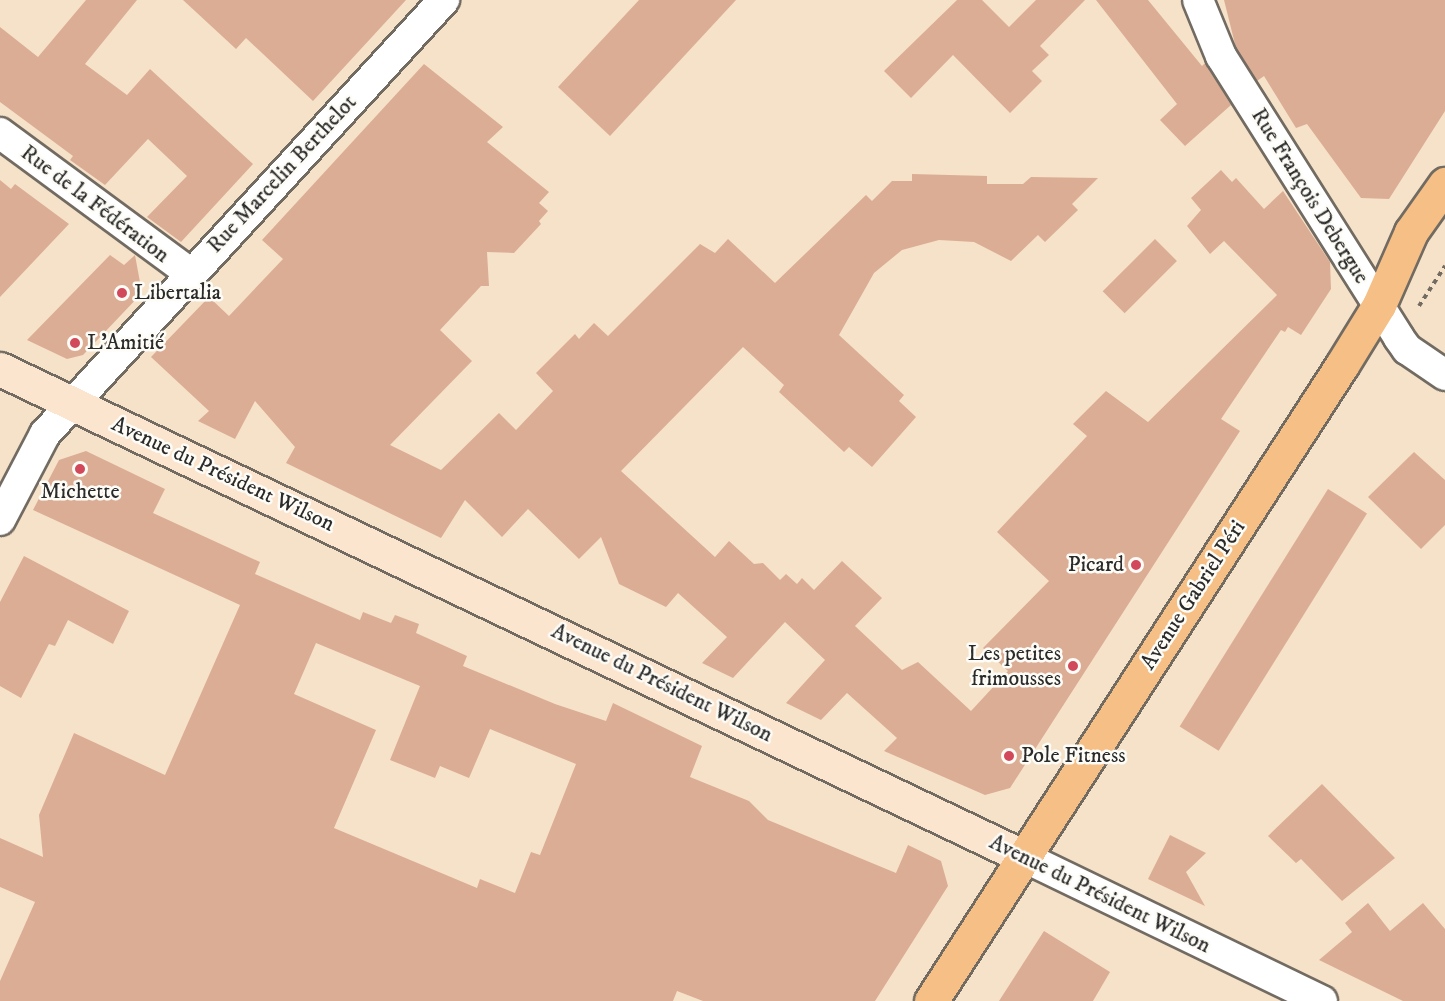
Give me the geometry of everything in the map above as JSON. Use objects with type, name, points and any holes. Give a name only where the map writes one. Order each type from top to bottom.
[{"type":"main road","name":"Avenue Gabriel Péri","points":[[931,1001],[1379,305],[1411,232],[1445,184]]},
{"type":"street","name":"Rue Marcelin Berthelot","points":[[0,520],[45,434],[444,0]]},
{"type":"street","name":"Rue François Debergue","points":[[1198,0],[1221,56],[1407,349],[1445,375]]},
{"type":"street","name":"Rue de la Fédération","points":[[0,133],[190,274]]},
{"type":"street","name":"Avenue du Président Wilson","points":[[0,369],[1322,1001]]},
{"type":"building","points":[[86,0],[137,0],[85,64],[127,95],[150,69],[253,164],[181,242],[147,217],[187,176],[148,139],[105,185],[70,160],[73,156],[0,102],[0,27],[38,57]]},
{"type":"building","points":[[183,0],[406,0],[313,101],[246,38],[236,49]]},
{"type":"building","points":[[639,0],[736,0],[610,136],[558,87]]},
{"type":"building","points":[[957,0],[982,0],[1009,27],[1036,0],[1085,0],[1040,46],[1049,55],[1032,71],[1042,81],[1010,113],[953,55],[911,98],[884,71]]},
{"type":"building","points":[[1096,0],[1148,0],[1202,66],[1205,63],[1231,105],[1185,146],[1160,120],[1177,104]]},
{"type":"building","points":[[1224,0],[1445,0],[1445,111],[1389,199],[1361,198],[1307,124],[1296,128],[1264,76],[1257,81],[1236,48]]},
{"type":"building","points":[[424,64],[503,127],[487,142],[549,192],[539,203],[548,211],[539,221],[541,224],[514,253],[487,252],[489,286],[481,286],[440,330],[472,361],[390,445],[441,470],[499,413],[516,430],[553,391],[536,373],[575,334],[579,339],[594,323],[608,336],[700,244],[715,253],[728,239],[775,283],[866,195],[872,201],[892,181],[912,181],[912,174],[987,176],[987,184],[1023,184],[1031,177],[1098,178],[1072,204],[1078,210],[1045,242],[1038,235],[1011,261],[974,242],[939,240],[902,250],[874,273],[839,335],[904,395],[899,401],[916,417],[872,467],[849,447],[844,452],[779,392],[784,385],[743,347],[621,471],[715,557],[729,541],[754,564],[763,563],[780,580],[786,574],[797,584],[802,578],[814,590],[842,561],[882,598],[855,626],[902,670],[918,662],[971,711],[1008,671],[983,648],[1049,581],[997,532],[1087,436],[1073,424],[1106,391],[1148,422],[1277,295],[1224,241],[1210,254],[1187,226],[1201,210],[1191,198],[1221,170],[1232,182],[1236,178],[1264,209],[1283,191],[1330,262],[1331,289],[1301,335],[1288,327],[1285,332],[1281,330],[1221,419],[1240,431],[1010,788],[985,795],[884,751],[897,738],[847,693],[821,720],[786,703],[825,660],[785,622],[733,678],[702,663],[727,637],[678,593],[666,607],[619,584],[601,537],[579,559],[528,509],[502,537],[465,500],[441,538],[286,463],[295,447],[255,401],[235,439],[198,421],[209,411],[151,357],[209,297],[229,316],[283,259],[262,240]]},
{"type":"building","points":[[0,180],[11,189],[15,184],[69,224],[0,297]]},
{"type":"building","points":[[1155,239],[1177,261],[1125,313],[1103,291]]},
{"type":"building","points":[[110,255],[124,265],[135,255],[142,293],[83,355],[67,359],[27,340]]},
{"type":"building","points":[[86,451],[165,489],[153,513],[260,562],[255,574],[360,620],[363,612],[391,623],[395,615],[419,624],[416,633],[467,656],[463,666],[555,704],[606,721],[613,703],[702,746],[690,777],[749,801],[768,820],[896,873],[908,845],[941,861],[948,886],[875,1001],[703,1001],[677,991],[673,1001],[0,1001],[0,981],[35,902],[0,887],[0,838],[43,857],[39,815],[74,733],[165,775],[240,605],[33,510],[59,460]],"holes":[[[316,643],[420,686],[390,760],[435,778],[440,766],[469,778],[490,729],[576,764],[540,855],[531,852],[515,893],[480,879],[477,888],[334,828],[376,730],[294,694]]]},
{"type":"building","points":[[1414,452],[1445,480],[1445,525],[1421,549],[1368,497]]},
{"type":"building","points":[[1328,489],[1367,513],[1219,751],[1180,726]]},
{"type":"building","points":[[24,556],[129,611],[113,644],[68,620],[55,646],[49,644],[21,698],[0,686],[0,602]]},
{"type":"building","points":[[1322,784],[1395,858],[1342,901],[1301,859],[1296,863],[1268,836]]},
{"type":"building","points":[[1170,835],[1206,853],[1186,872],[1205,906],[1148,879]]},
{"type":"building","points":[[1368,903],[1390,931],[1423,903],[1445,929],[1445,1001],[1403,1001],[1319,960],[1352,932],[1345,923]]},
{"type":"building","points":[[1044,931],[1110,972],[1093,1001],[999,1001]]},
{"type":"place","name":"Libertalia","points":[[122,293]]},
{"type":"place","name":"L'Amitié","points":[[75,343]]},
{"type":"place","name":"Michette","points":[[80,469]]},
{"type":"place","name":"Picard","points":[[1136,565]]},
{"type":"place","name":"Les petites frimousses","points":[[1073,666]]},
{"type":"place","name":"Pole Fitness","points":[[1009,756]]}]
